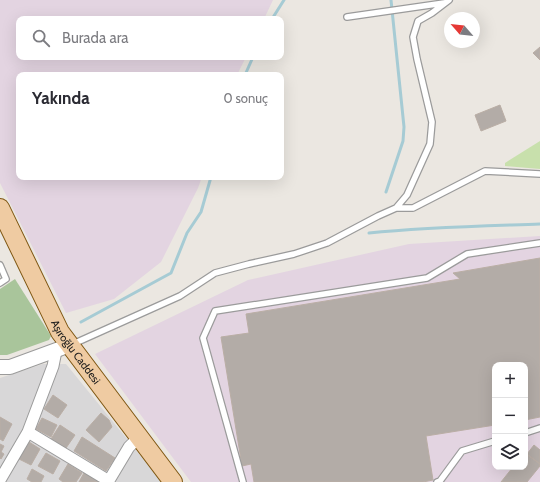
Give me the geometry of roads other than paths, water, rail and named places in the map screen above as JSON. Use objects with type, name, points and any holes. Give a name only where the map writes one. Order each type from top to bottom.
[{"type":"main road","name":"Aşıroğlu Caddesi","points":[[0,208],[60,332],[63,348],[139,437],[173,482]]},
{"type":"street","points":[[0,367],[10,366],[63,348]]},
{"type":"street","points":[[0,480],[28,432],[54,366],[63,348]]},
{"type":"street","points":[[28,432],[109,481],[129,447],[139,437]]},
{"type":"lane","points":[[347,17],[448,1]]},
{"type":"lane","points":[[396,208],[407,195],[430,144],[432,122],[413,37],[418,21],[448,1]]},
{"type":"lane","points":[[63,348],[180,296],[215,273],[294,254],[327,242],[396,208],[413,208],[485,171],[540,174]]},
{"type":"lane","points":[[243,482],[203,338],[215,311],[427,278],[467,254],[540,243]]},
{"type":"lane","points":[[0,265],[6,279],[0,283]]},
{"type":"lane","points":[[528,432],[540,428]]},
{"type":"lane","points":[[437,482],[440,482],[462,451],[492,442]]},
{"type":"waterway","points":[[274,16],[284,0]]},
{"type":"waterway","points":[[386,192],[403,141],[404,127],[391,0]]},
{"type":"waterway","points":[[246,72],[252,60]]},
{"type":"waterway","points":[[81,322],[171,273],[187,233],[201,212],[210,180]]},
{"type":"waterway","points":[[369,233],[433,228],[540,224]]}]
